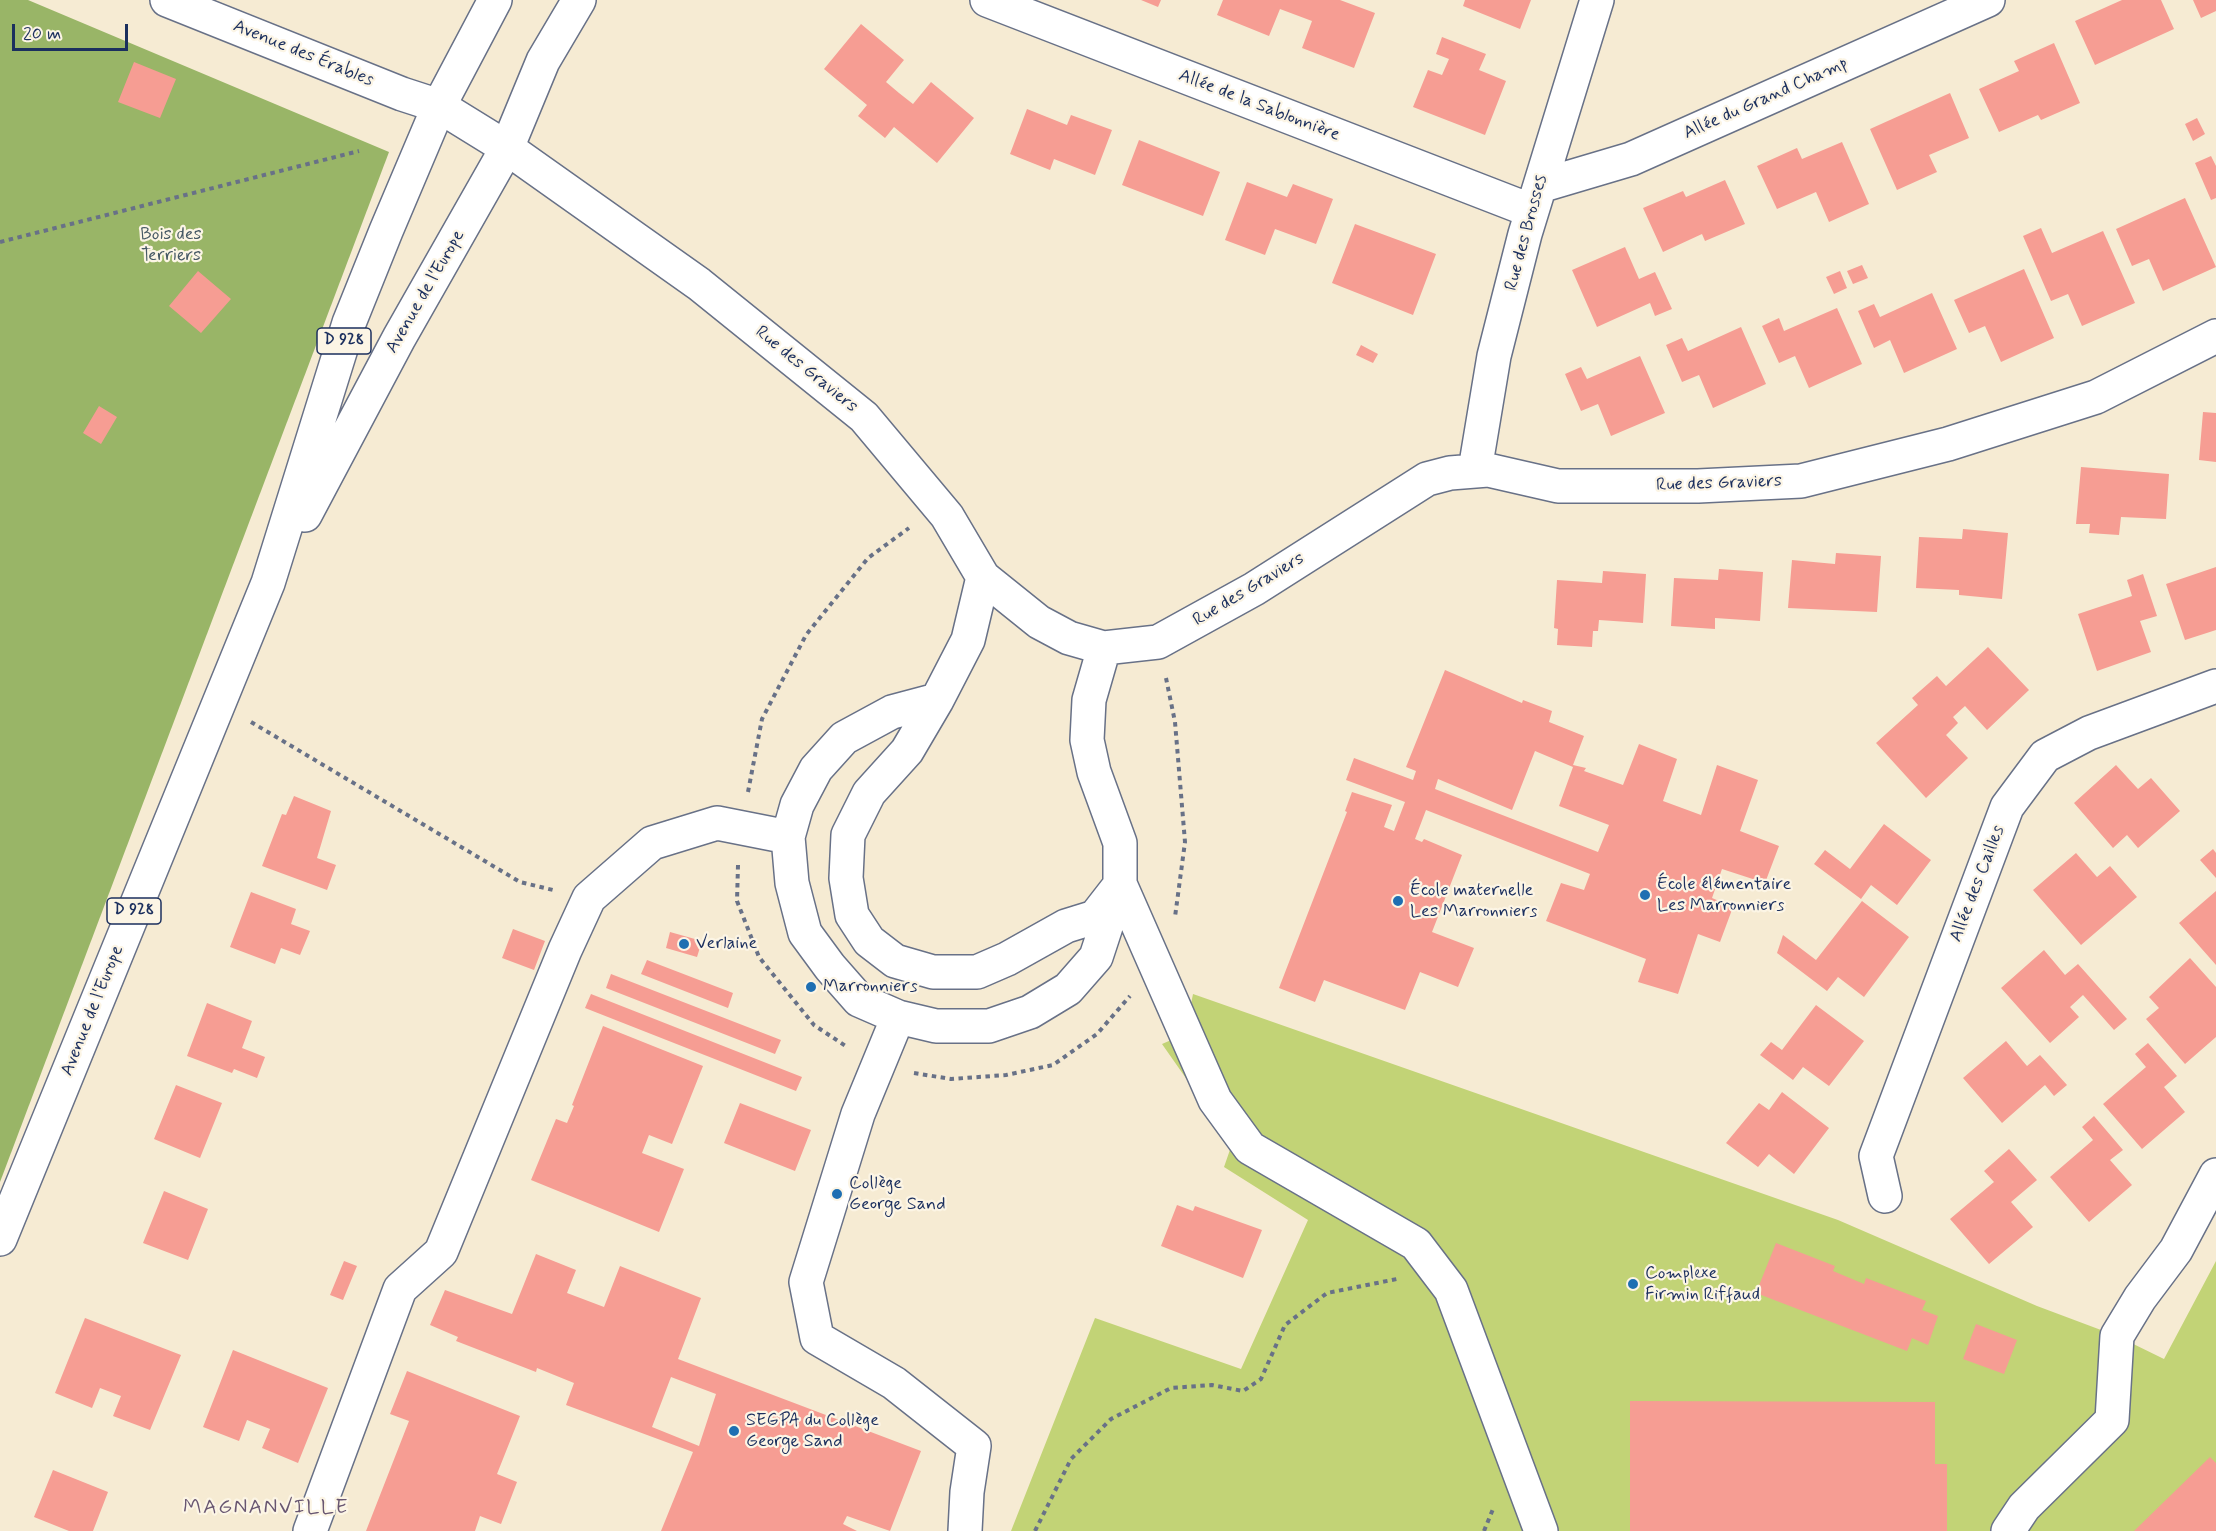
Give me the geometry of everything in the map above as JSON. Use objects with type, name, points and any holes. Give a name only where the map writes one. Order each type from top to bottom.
[{"type":"street","name":"Avenue des Érables","points":[[167,0],[402,94],[439,106]]},
{"type":"street","name":"Avenue de l'Europe","points":[[0,1239],[268,583],[350,323],[439,106],[495,0]]},
{"type":"street","name":"Avenue de l'Europe","points":[[268,583],[399,338],[507,148],[543,61],[579,0]]},
{"type":"street","name":"Allée de la Sablonnière","points":[[987,0],[1536,199]]},
{"type":"street","name":"Rue des Brosses","points":[[1475,470],[1494,356],[1536,199],[1597,0]]},
{"type":"street","name":"Allée du Grand Champ","points":[[1536,199],[1988,0]]},
{"type":"street","name":"Rue des Graviers","points":[[439,106],[507,148],[699,284],[864,417],[939,507],[983,577],[1039,622],[1069,638],[1104,648],[1158,642],[1254,589],[1427,479],[1475,470],[1488,470],[1558,486],[1698,486],[1801,481],[1948,444],[2096,397],[2216,336]]},
{"type":"street","points":[[983,577],[968,640],[937,700],[907,751],[869,793],[848,835],[846,878],[852,915],[869,940],[895,961],[933,972],[977,972],[1007,959],[1066,926],[1095,917],[1120,884]]},
{"type":"street","points":[[937,700],[892,712],[844,738],[816,769],[797,805],[788,837],[792,884],[805,933],[830,968],[859,1000],[898,1017],[936,1026],[989,1026],[1030,1012],[1068,989],[1096,957],[1120,884],[1120,843],[1094,772],[1087,740],[1089,700],[1104,648]]},
{"type":"street","name":"Allée des Cailles","points":[[1885,1196],[1876,1156],[2007,807],[2045,756],[2089,733],[2216,686]]},
{"type":"street","points":[[310,1531],[400,1289],[441,1252],[565,950],[589,898],[652,843],[717,823],[788,837]]},
{"type":"street","points":[[1120,884],[1215,1100],[1250,1148],[1416,1245],[1451,1290],[1541,1531]]},
{"type":"street","points":[[898,1017],[858,1114],[806,1282],[817,1338],[894,1383],[974,1446],[967,1492],[965,1531]]},
{"type":"street","points":[[2008,1531],[2024,1508],[2112,1420],[2117,1336],[2140,1298],[2176,1250],[2216,1175]]},
{"type":"path","points":[[0,242],[359,151]]},
{"type":"path","points":[[939,507],[868,558],[806,635],[762,719],[740,828],[737,901],[759,957],[814,1024],[878,1068],[951,1079],[1006,1075],[1053,1065],[1097,1034],[1156,966],[1176,914],[1185,842],[1175,722],[1158,642]]},
{"type":"path","points":[[249,721],[520,882],[589,898]]},
{"type":"path","points":[[1035,1531],[1071,1459],[1111,1419],[1171,1388],[1212,1385],[1243,1391],[1261,1379],[1285,1325],[1327,1293],[1394,1280],[1429,1262]]},
{"type":"green space","name":"Bois des Terriers","points":[[0,0],[28,0],[389,152],[0,1182]]},
{"type":"green space","name":"Complexe Firmin Riffaud","points":[[1193,994],[1838,1220],[2037,1306],[2117,1336],[2164,1359],[2216,1261],[2216,1531],[1011,1531],[1095,1318],[1241,1369],[1308,1220],[1224,1167],[1232,1144],[1162,1044],[1185,1034]]},
{"type":"building","points":[[1141,0],[1161,0],[1158,7]]},
{"type":"building","points":[[1223,0],[1340,0],[1375,13],[1354,68],[1302,48],[1312,21],[1280,9],[1269,36],[1217,15]]},
{"type":"building","points":[[1465,0],[1531,0],[1520,29],[1463,6]]},
{"type":"building","points":[[2122,0],[2161,0],[2174,29],[2095,65],[2075,21]]},
{"type":"building","points":[[2193,0],[2216,0],[2216,11],[2201,18]]},
{"type":"building","points":[[861,24],[904,60],[886,82],[899,93],[913,104],[931,82],[974,118],[937,163],[894,127],[885,138],[858,116],[867,105],[824,69]]},
{"type":"building","points":[[1442,37],[1486,54],[1479,70],[1506,81],[1485,135],[1413,107],[1428,70],[1442,75],[1449,59],[1436,54]]},
{"type":"building","points":[[2054,43],[2080,103],[2041,120],[2038,115],[1999,132],[1979,89],[2019,71],[2014,61]]},
{"type":"building","points":[[134,62],[176,79],[160,118],[118,102]]},
{"type":"building","points":[[1950,93],[1969,138],[1929,155],[1937,172],[1897,190],[1870,129]]},
{"type":"building","points":[[1027,109],[1067,125],[1071,115],[1112,130],[1095,175],[1054,159],[1050,170],[1010,154]]},
{"type":"building","points":[[2197,118],[2205,134],[2193,141],[2185,124]]},
{"type":"building","points":[[1139,140],[1220,172],[1203,216],[1122,185]]},
{"type":"building","points":[[1842,142],[1869,204],[1829,222],[1816,192],[1777,209],[1757,166],[1797,148],[1802,159]]},
{"type":"building","points":[[2211,156],[2216,166],[2216,198],[2211,200],[2195,163]]},
{"type":"building","points":[[1725,180],[1745,224],[1705,241],[1702,234],[1663,252],[1643,208],[1683,191],[1686,197]]},
{"type":"building","points":[[1247,182],[1287,197],[1293,184],[1333,199],[1316,244],[1275,229],[1265,255],[1225,240]]},
{"type":"building","points":[[2185,198],[2216,267],[2163,291],[2149,259],[2132,266],[2116,229]]},
{"type":"building","points":[[1355,224],[1436,254],[1413,315],[1332,283]]},
{"type":"building","points":[[2041,228],[2052,253],[2103,231],[2135,303],[2082,326],[2068,294],[2051,301],[2023,236]]},
{"type":"building","points":[[1625,247],[1639,279],[1655,272],[1672,309],[1655,316],[1650,303],[1597,327],[1572,270]]},
{"type":"building","points":[[1862,265],[1868,278],[1853,284],[1847,271]]},
{"type":"building","points":[[2024,269],[2054,338],[2001,362],[1985,326],[1969,333],[1954,300]]},
{"type":"building","points":[[198,271],[231,299],[201,333],[169,306]]},
{"type":"building","points":[[1840,271],[1847,288],[1834,294],[1826,277]]},
{"type":"building","points":[[1932,293],[1957,349],[1904,373],[1890,340],[1874,348],[1858,311],[1874,304],[1880,317]]},
{"type":"building","points":[[1837,308],[1862,364],[1809,388],[1795,356],[1779,363],[1762,326],[1779,318],[1784,331]]},
{"type":"building","points":[[1741,327],[1766,384],[1713,408],[1699,375],[1682,382],[1666,345],[1682,338],[1688,351]]},
{"type":"building","points":[[1361,345],[1378,354],[1373,363],[1356,355]]},
{"type":"building","points":[[1640,356],[1665,413],[1611,436],[1598,404],[1581,411],[1565,374],[1581,367],[1587,379]]},
{"type":"building","points":[[99,406],[117,417],[101,444],[83,433]]},
{"type":"building","points":[[2203,412],[2216,413],[2216,462],[2199,460]]},
{"type":"building","points":[[2081,467],[2169,474],[2166,519],[2121,517],[2119,535],[2089,533],[2090,524],[2076,524]]},
{"type":"building","points":[[1963,529],[2008,533],[2002,599],[1959,595],[1959,590],[1916,588],[1919,537],[1962,539]]},
{"type":"building","points":[[1836,553],[1881,556],[1877,612],[1788,608],[1792,560],[1835,564]]},
{"type":"building","points":[[2216,567],[2216,630],[2185,640],[2166,584]]},
{"type":"building","points":[[1719,569],[1763,572],[1760,621],[1715,618],[1715,629],[1671,626],[1674,578],[1718,580]]},
{"type":"building","points":[[1603,571],[1646,574],[1643,623],[1599,620],[1598,631],[1593,631],[1592,647],[1557,645],[1558,629],[1554,628],[1557,580],[1602,583]]},
{"type":"building","points":[[2143,574],[2157,616],[2140,621],[2151,652],[2097,671],[2078,614],[2132,596],[2127,580]]},
{"type":"building","points":[[1988,647],[2029,690],[1987,730],[1965,706],[1953,717],[1958,723],[1946,735],[1968,758],[1926,798],[1876,743],[1918,705],[1912,698],[1937,676],[1946,686]]},
{"type":"building","points":[[1445,670],[1522,703],[1523,700],[1552,711],[1549,722],[1584,736],[1573,765],[1586,768],[1584,771],[1623,785],[1639,744],[1677,759],[1663,801],[1701,815],[1717,765],[1758,780],[1740,831],[1779,846],[1765,883],[1722,869],[1712,898],[1733,907],[1720,942],[1698,934],[1678,994],[1638,982],[1646,959],[1546,921],[1561,883],[1584,890],[1590,874],[1426,810],[1415,839],[1422,842],[1424,839],[1462,855],[1432,932],[1474,948],[1458,987],[1420,972],[1405,1010],[1324,980],[1315,1002],[1279,988],[1347,812],[1345,811],[1352,792],[1392,805],[1384,827],[1394,831],[1405,802],[1346,780],[1354,758],[1413,780],[1416,771],[1406,767]],"holes":[[[1535,751],[1573,767],[1559,806],[1609,825],[1598,852],[1435,789],[1438,779],[1512,810]]]},
{"type":"building","points":[[2116,765],[2138,789],[2151,778],[2180,811],[2138,848],[2127,835],[2113,848],[2074,803]]},
{"type":"building","points":[[294,796],[331,811],[317,858],[336,865],[327,890],[262,866],[282,814],[286,815]]},
{"type":"building","points":[[1884,824],[1931,860],[1897,905],[1871,885],[1861,899],[1814,864],[1825,850],[1850,869]]},
{"type":"building","points":[[2213,849],[2216,853],[2216,878],[2200,860]]},
{"type":"building","points":[[2076,853],[2097,877],[2110,866],[2137,897],[2081,945],[2033,890]]},
{"type":"building","points":[[2216,891],[2216,965],[2179,923]]},
{"type":"building","points":[[251,892],[296,909],[291,924],[310,931],[300,955],[281,948],[275,964],[230,947]]},
{"type":"building","points":[[1862,901],[1909,937],[1864,997],[1838,977],[1827,991],[1777,953],[1783,935],[1816,960]]},
{"type":"building","points":[[513,929],[545,941],[534,970],[502,958]]},
{"type":"building","name":"Verlaine","points":[[670,932],[702,941],[697,957],[666,948]]},
{"type":"building","points":[[2044,950],[2065,975],[2078,964],[2127,1019],[2114,1030],[2083,995],[2070,1007],[2079,1017],[2050,1043],[2001,988]]},
{"type":"building","points":[[2190,958],[2216,987],[2216,1037],[2185,1064],[2146,1019],[2159,1008],[2149,997]]},
{"type":"building","points":[[647,960],[733,993],[728,1008],[641,974]]},
{"type":"building","points":[[611,974],[781,1040],[775,1054],[606,988]]},
{"type":"building","points":[[591,994],[802,1077],[796,1091],[585,1008]]},
{"type":"building","points":[[207,1003],[252,1021],[242,1048],[265,1057],[257,1078],[234,1069],[232,1073],[187,1056]]},
{"type":"building","points":[[1816,1005],[1864,1041],[1829,1086],[1803,1067],[1793,1080],[1760,1055],[1771,1042],[1782,1050]]},
{"type":"building","points":[[603,1026],[703,1066],[672,1144],[649,1135],[642,1153],[684,1169],[659,1232],[531,1180],[556,1119],[567,1123]]},
{"type":"building","points":[[2006,1041],[2027,1066],[2040,1055],[2067,1085],[2054,1096],[2045,1085],[2002,1123],[1963,1078]]},
{"type":"building","points":[[2148,1043],[2177,1076],[2164,1087],[2185,1112],[2142,1149],[2103,1104],[2146,1067],[2135,1054]]},
{"type":"building","points":[[176,1085],[222,1103],[200,1158],[154,1139]]},
{"type":"building","points":[[1782,1092],[1829,1128],[1794,1174],[1769,1154],[1758,1167],[1726,1143],[1759,1103],[1769,1110]]},
{"type":"building","points":[[740,1103],[811,1130],[795,1171],[724,1143]]},
{"type":"building","points":[[2094,1116],[2123,1150],[2110,1160],[2132,1185],[2089,1222],[2050,1177],[2093,1140],[2082,1127]]},
{"type":"building","points":[[2009,1149],[2037,1180],[2011,1202],[2033,1227],[1989,1264],[1950,1219],[1994,1182],[1984,1171]]},
{"type":"building","points":[[164,1191],[208,1209],[188,1260],[143,1243]]},
{"type":"building","points":[[1177,1205],[1193,1211],[1195,1206],[1262,1230],[1243,1278],[1161,1246]]},
{"type":"building","points":[[1776,1243],[1835,1266],[1833,1271],[1864,1284],[1866,1278],[1926,1301],[1922,1310],[1938,1316],[1928,1345],[1912,1338],[1907,1351],[1756,1293]]},
{"type":"building","points":[[536,1254],[576,1270],[567,1293],[604,1307],[620,1266],[701,1298],[678,1359],[921,1451],[890,1531],[847,1516],[843,1524],[857,1531],[661,1531],[693,1452],[566,1405],[574,1383],[537,1368],[536,1372],[456,1341],[458,1337],[430,1325],[445,1290],[512,1314]],"holes":[[[671,1377],[716,1394],[699,1446],[652,1427]]]},
{"type":"building","points":[[344,1261],[357,1266],[343,1300],[330,1295]]},
{"type":"building","points":[[85,1318],[181,1355],[150,1430],[113,1416],[121,1396],[100,1388],[92,1408],[55,1393]]},
{"type":"building","points":[[1976,1324],[2017,1340],[2004,1374],[1963,1359]]},
{"type":"building","points":[[233,1350],[328,1388],[298,1463],[262,1448],[270,1429],[247,1420],[239,1441],[203,1427]]},
{"type":"building","points":[[407,1371],[520,1416],[497,1474],[517,1482],[501,1524],[480,1516],[475,1531],[366,1531],[409,1421],[390,1414]]},
{"type":"building","points":[[1630,1401],[1935,1402],[1935,1464],[1947,1464],[1947,1531],[1630,1531]]},
{"type":"building","points":[[2210,1457],[2216,1463],[2216,1531],[2134,1531]]},
{"type":"building","points":[[53,1470],[108,1492],[93,1531],[69,1531],[34,1517]]},
{"type":"place","name":"École élémentaire Les Marronniers","points":[[1645,895]]},
{"type":"place","name":"École maternelle Les Marronniers","points":[[1398,901]]},
{"type":"place","name":"Verlaine","points":[[684,944]]},
{"type":"place","name":"Marronniers","points":[[811,987]]},
{"type":"place","name":"Collège George Sand","points":[[837,1194]]},
{"type":"place","name":"Complexe Firmin Riffaud","points":[[1633,1284]]},
{"type":"place","name":"SEGPA du Collège George Sand","points":[[734,1431]]},
{"type":"district","name":"MAGNANVILLE","points":[[266,1509]]}]
